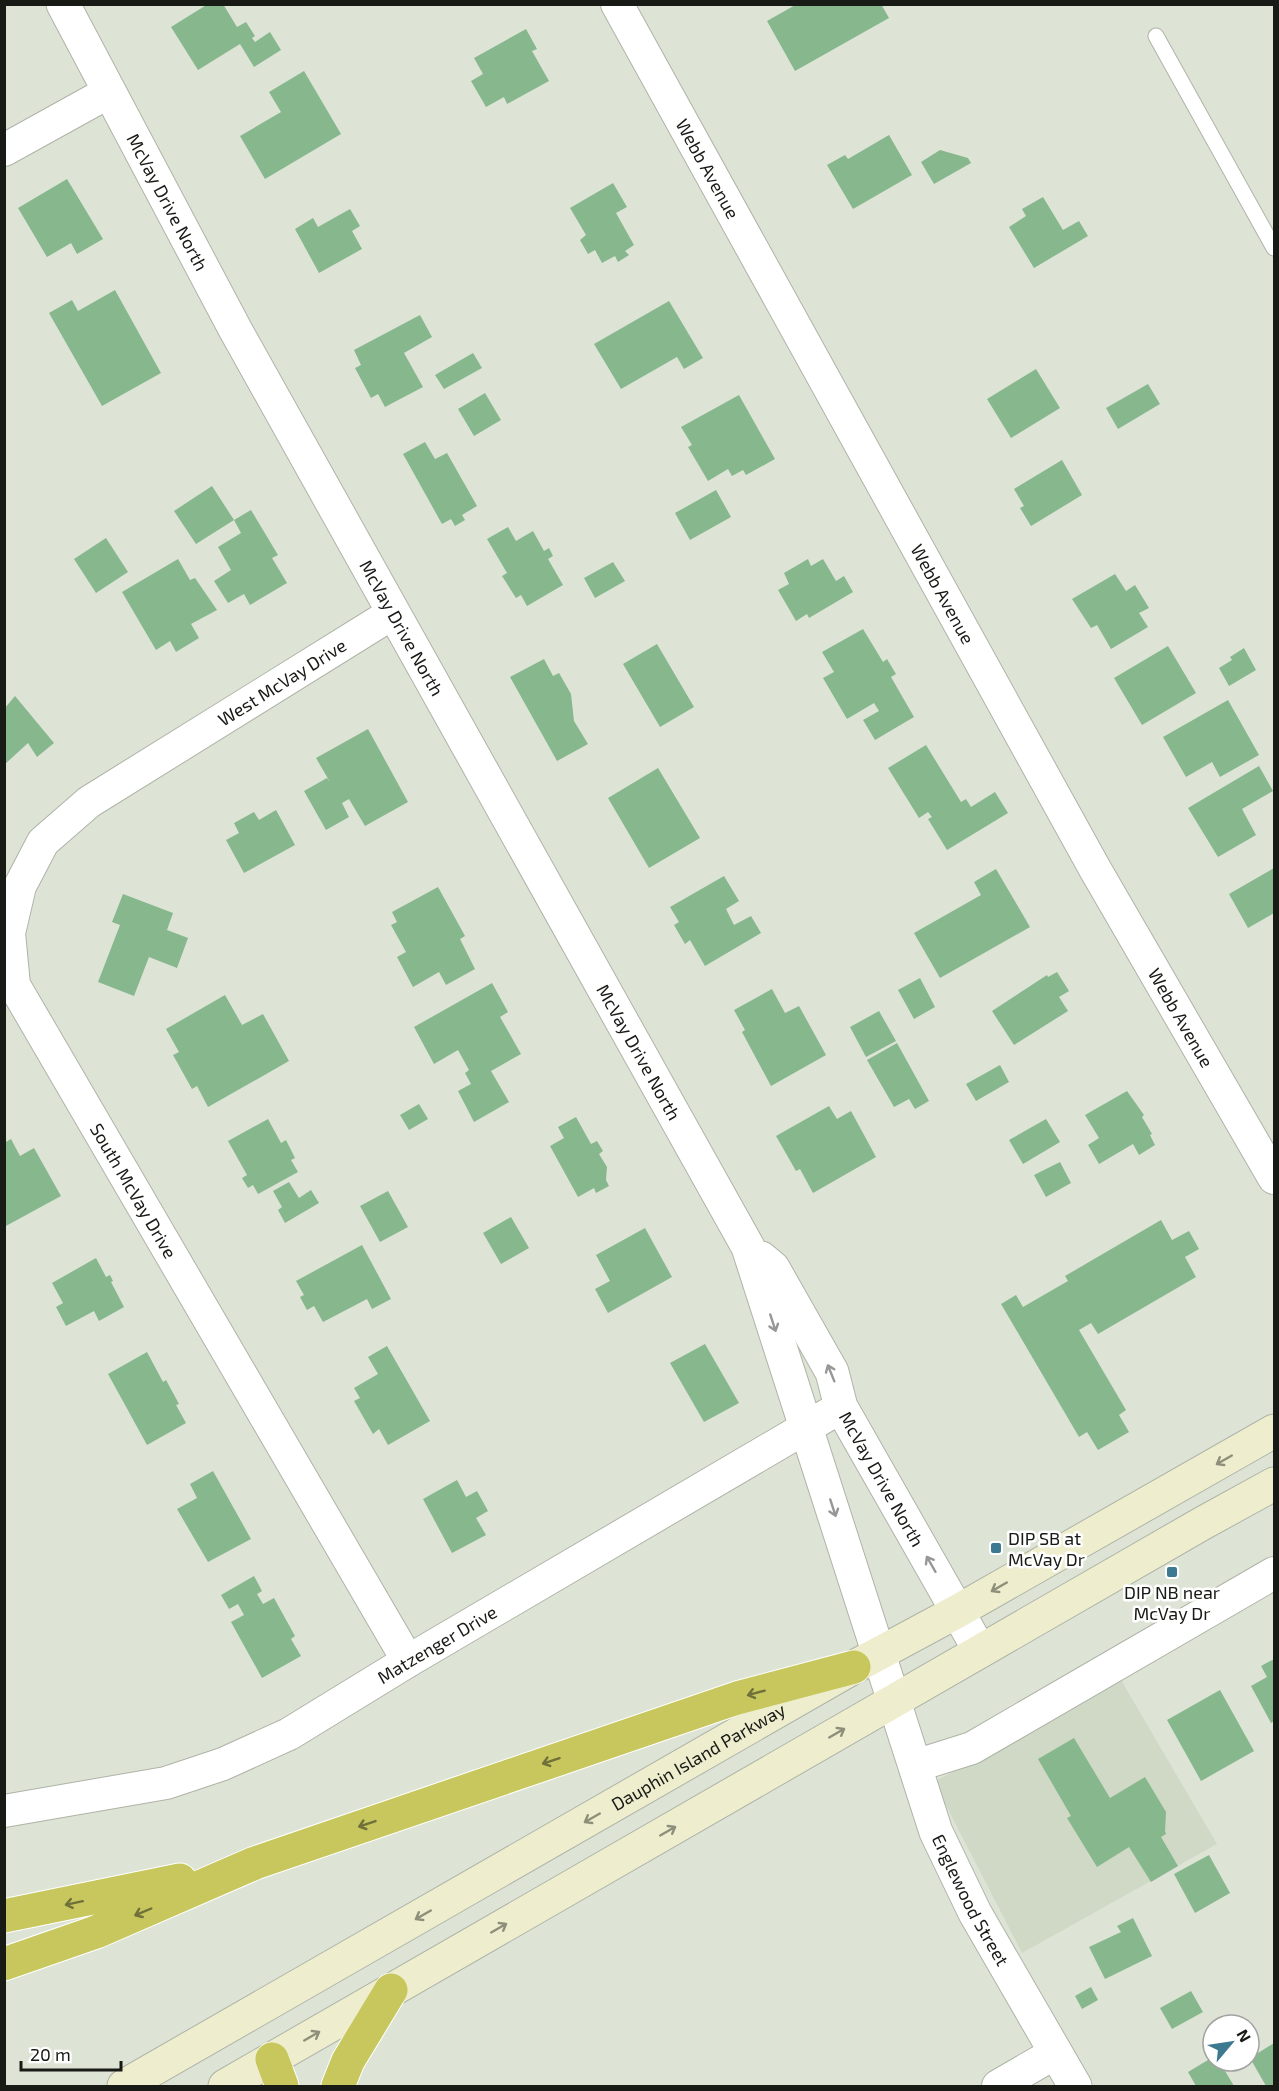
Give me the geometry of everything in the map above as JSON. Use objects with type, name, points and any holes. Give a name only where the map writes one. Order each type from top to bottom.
[{"type":"highway","points":[[4,1964],[96,1932],[255,1863],[738,1698],[866,1660]]},
{"type":"highway","points":[[4,1916],[255,1863]]},
{"type":"highway","points":[[338,2086],[348,2061],[391,1990]]},
{"type":"main road","name":"Dauphin Island Parkway","points":[[124,2086],[866,1660],[958,1611],[1275,1431]]},
{"type":"main road","points":[[225,2086],[277,2073],[391,1990],[1275,1484]]},
{"type":"street","name":"McVay Drive North","points":[[63,4],[235,329],[748,1247],[807,1427],[866,1660],[894,1701]]},
{"type":"street","name":"Webb Avenue","points":[[616,4],[1095,869],[1275,1178]]},
{"type":"street","points":[[4,150],[109,92]]},
{"type":"street","name":"West McVay Drive","points":[[171,751],[393,613]]},
{"type":"street","name":"South McVay Drive","points":[[171,751],[89,802],[43,842],[20,886],[9,933],[14,985],[408,1661]]},
{"type":"street","name":"McVay Drive North","points":[[748,1247],[773,1268],[832,1372],[841,1407],[980,1651]]},
{"type":"street","name":"Matzenger Drive","points":[[4,1811],[165,1783],[224,1764],[289,1734],[408,1661],[841,1407]]},
{"type":"street","points":[[915,1766],[972,1748],[1275,1573]]},
{"type":"street","name":"Englewood Street","points":[[894,1701],[936,1832],[970,1903],[1075,2086]]},
{"type":"street","points":[[998,2086],[1055,2053]]},
{"type":"lane","points":[[1156,36],[1275,248]]},
{"type":"shaded area","points":[[1121,1680],[1217,1844],[1022,1953],[934,1782]]},
{"type":"building","points":[[208,4],[223,4],[237,27],[246,22],[255,36],[252,38],[255,42],[270,32],[281,50],[254,67],[240,44],[198,70],[171,27]]},
{"type":"building","points":[[797,4],[881,4],[889,18],[795,71],[767,21]]},
{"type":"building","points":[[526,29],[537,49],[532,51],[549,81],[507,104],[504,97],[486,107],[471,81],[483,74],[474,58]]},
{"type":"building","points":[[304,71],[341,134],[265,179],[240,136],[281,112],[269,92]]},
{"type":"building","points":[[889,135],[912,175],[853,209],[827,165],[845,155],[848,159]]},
{"type":"building","points":[[940,150],[968,158],[971,163],[934,184],[921,162]]},
{"type":"building","points":[[67,179],[103,239],[77,254],[71,243],[47,257],[18,208]]},
{"type":"building","points":[[613,183],[627,207],[616,213],[634,245],[625,251],[629,255],[618,262],[615,256],[602,263],[595,250],[588,254],[580,240],[586,235],[570,208]]},
{"type":"building","points":[[1043,197],[1063,230],[1079,221],[1088,236],[1034,268],[1009,227],[1026,216],[1022,209]]},
{"type":"building","points":[[350,209],[360,226],[352,231],[362,249],[319,273],[295,229],[313,218],[318,227]]},
{"type":"building","points":[[115,290],[161,373],[102,406],[49,313],[72,300],[78,311]]},
{"type":"building","points":[[669,301],[703,358],[684,369],[677,357],[621,389],[594,344]]},
{"type":"building","points":[[420,315],[432,337],[404,353],[423,387],[385,407],[378,394],[371,398],[355,368],[361,365],[354,350]]},
{"type":"building","points":[[473,353],[482,368],[444,389],[435,375]]},
{"type":"building","points":[[1036,369],[1060,408],[1011,438],[987,399]]},
{"type":"building","points":[[1148,384],[1160,404],[1118,429],[1106,408]]},
{"type":"building","points":[[485,393],[501,420],[474,436],[458,409]]},
{"type":"building","points":[[739,395],[775,459],[746,475],[743,470],[732,476],[728,469],[708,481],[688,447],[692,445],[681,427]]},
{"type":"building","points":[[425,442],[435,459],[447,453],[477,506],[462,515],[465,520],[455,526],[451,519],[442,524],[403,454]]},
{"type":"building","points":[[1062,460],[1082,495],[1031,526],[1020,508],[1024,506],[1014,489]]},
{"type":"building","points":[[212,486],[234,520],[196,544],[174,511]]},
{"type":"building","points":[[716,490],[731,517],[690,540],[675,513]]},
{"type":"building","points":[[251,510],[278,555],[272,558],[287,583],[250,605],[244,594],[228,603],[214,581],[231,570],[218,547],[241,533],[234,520]]},
{"type":"building","points":[[508,527],[516,541],[533,531],[544,551],[549,548],[553,556],[548,559],[563,585],[527,606],[521,595],[516,598],[502,576],[507,573],[487,539]]},
{"type":"building","points":[[106,538],[128,572],[96,593],[74,559]]},
{"type":"building","points":[[178,559],[190,580],[195,578],[217,610],[191,624],[199,638],[176,652],[170,641],[156,650],[122,592]]},
{"type":"building","points":[[808,559],[811,566],[823,559],[836,581],[844,576],[853,592],[809,618],[807,614],[796,621],[778,590],[789,584],[784,573]]},
{"type":"building","points":[[613,562],[625,581],[595,598],[584,578]]},
{"type":"building","points":[[1115,574],[1126,591],[1135,585],[1149,608],[1139,613],[1148,627],[1111,649],[1097,625],[1091,628],[1072,599]]},
{"type":"building","points":[[863,629],[883,662],[887,659],[896,674],[891,677],[914,717],[875,740],[863,720],[879,711],[874,703],[847,719],[823,678],[834,672],[822,652]]},
{"type":"building","points":[[657,644],[694,707],[660,727],[623,664]]},
{"type":"building","points":[[1168,646],[1196,693],[1142,725],[1114,678]]},
{"type":"building","points":[[1244,648],[1256,670],[1229,686],[1219,668],[1232,660],[1230,657]]},
{"type":"building","points":[[544,659],[553,676],[559,673],[571,694],[574,721],[588,744],[557,761],[510,677]]},
{"type":"building","points":[[15,696],[54,743],[37,757],[28,743],[4,765],[4,709]]},
{"type":"building","points":[[1228,700],[1259,755],[1220,777],[1212,762],[1186,777],[1163,737]]},
{"type":"building","points":[[368,729],[408,802],[365,826],[349,799],[342,803],[349,817],[326,830],[304,791],[327,778],[330,782],[316,758]]},
{"type":"building","points":[[926,745],[961,802],[966,799],[971,807],[995,792],[1008,813],[947,850],[928,819],[932,817],[928,812],[919,818],[888,768]]},
{"type":"building","points":[[1259,766],[1273,791],[1242,809],[1256,835],[1218,857],[1188,808]]},
{"type":"building","points":[[658,768],[700,838],[649,868],[608,798]]},
{"type":"building","points":[[276,810],[295,845],[244,873],[226,840],[239,833],[234,823],[254,812],[259,820]]},
{"type":"building","points":[[1274,868],[1274,913],[1248,928],[1229,894]]},
{"type":"building","points":[[996,869],[1030,927],[940,978],[914,933],[981,895],[974,882]]},
{"type":"building","points":[[724,876],[739,901],[726,909],[734,925],[751,916],[761,933],[705,966],[690,940],[685,944],[674,925],[679,922],[670,907]]},
{"type":"building","points":[[438,887],[465,936],[460,939],[475,969],[446,985],[439,972],[413,987],[397,957],[406,952],[391,925],[397,922],[392,912]]},
{"type":"building","points":[[123,894],[173,913],[167,930],[188,938],[177,968],[149,957],[134,996],[98,982],[120,925],[112,922]]},
{"type":"building","points":[[1057,972],[1069,991],[1059,997],[1068,1011],[1014,1045],[992,1011],[1047,975],[1048,977]]},
{"type":"building","points":[[920,978],[935,1007],[914,1019],[898,990]]},
{"type":"building","points":[[492,983],[508,1012],[500,1017],[521,1054],[491,1071],[509,1102],[474,1122],[458,1091],[471,1084],[465,1073],[469,1070],[458,1050],[434,1064],[414,1027]]},
{"type":"building","points":[[772,989],[785,1013],[799,1006],[826,1055],[771,1086],[742,1032],[745,1030],[734,1010]]},
{"type":"building","points":[[225,995],[242,1025],[263,1014],[289,1061],[208,1107],[197,1086],[192,1089],[173,1055],[179,1052],[166,1029]]},
{"type":"building","points":[[879,1011],[896,1041],[866,1057],[850,1027]]},
{"type":"building","points":[[897,1043],[929,1101],[915,1109],[909,1099],[894,1107],[867,1060]]},
{"type":"building","points":[[1000,1065],[1009,1082],[976,1101],[966,1084]]},
{"type":"building","points":[[1127,1091],[1144,1115],[1142,1117],[1152,1134],[1150,1135],[1155,1145],[1139,1155],[1133,1144],[1099,1164],[1088,1145],[1099,1138],[1085,1115]]},
{"type":"building","points":[[419,1104],[428,1119],[409,1130],[400,1115]]},
{"type":"building","points":[[829,1106],[837,1119],[851,1111],[876,1157],[813,1193],[800,1169],[796,1171],[776,1136]]},
{"type":"building","points":[[576,1117],[591,1144],[597,1141],[603,1151],[599,1154],[607,1167],[606,1180],[609,1186],[596,1193],[594,1188],[578,1197],[550,1146],[564,1138],[558,1127]]},
{"type":"building","points":[[268,1119],[281,1143],[286,1140],[295,1158],[291,1160],[298,1172],[258,1194],[253,1185],[248,1188],[242,1178],[247,1175],[228,1141]]},
{"type":"building","points":[[1046,1119],[1060,1142],[1023,1164],[1009,1140]]},
{"type":"building","points":[[11,1139],[20,1156],[34,1148],[61,1196],[4,1227],[4,1143]]},
{"type":"building","points":[[1060,1162],[1071,1183],[1046,1197],[1034,1175]]},
{"type":"building","points":[[289,1182],[299,1198],[311,1190],[319,1203],[285,1223],[278,1210],[282,1207],[273,1191]]},
{"type":"building","points":[[388,1191],[408,1227],[380,1242],[360,1206]]},
{"type":"building","points":[[511,1217],[529,1248],[501,1264],[483,1233]]},
{"type":"building","points":[[1161,1220],[1172,1240],[1189,1231],[1199,1249],[1185,1257],[1196,1277],[1098,1334],[1091,1323],[1079,1330],[1126,1410],[1119,1415],[1129,1432],[1098,1450],[1087,1432],[1079,1437],[1001,1304],[1016,1295],[1023,1307],[1068,1281],[1065,1276]]},
{"type":"building","points":[[645,1228],[672,1277],[608,1313],[595,1289],[610,1281],[596,1255]]},
{"type":"building","points":[[362,1245],[391,1299],[372,1309],[367,1299],[323,1322],[314,1306],[307,1310],[300,1297],[304,1295],[296,1281]]},
{"type":"building","points":[[96,1258],[106,1277],[110,1275],[113,1281],[111,1282],[124,1307],[99,1321],[94,1311],[66,1326],[56,1307],[63,1303],[52,1283]]},
{"type":"building","points":[[705,1344],[739,1403],[704,1422],[670,1363]]},
{"type":"building","points":[[387,1346],[430,1421],[388,1445],[379,1429],[373,1434],[354,1401],[360,1398],[354,1388],[378,1374],[368,1357]]},
{"type":"building","points":[[147,1352],[163,1382],[166,1380],[186,1423],[147,1445],[108,1374]]},
{"type":"building","points":[[213,1471],[251,1539],[208,1562],[177,1509],[197,1498],[190,1484]]},
{"type":"building","points":[[457,1480],[466,1497],[477,1491],[488,1511],[476,1518],[486,1535],[452,1553],[423,1499]]},
{"type":"building","points":[[254,1576],[262,1591],[257,1594],[263,1604],[274,1598],[295,1636],[291,1639],[301,1656],[262,1678],[231,1622],[244,1615],[238,1604],[229,1609],[221,1595]]},
{"type":"building","points":[[1274,1659],[1274,1721],[1271,1723],[1251,1686],[1267,1677],[1261,1666]]},
{"type":"building","points":[[1220,1690],[1254,1751],[1201,1781],[1167,1720]]},
{"type":"building","points":[[1074,1738],[1110,1798],[1145,1777],[1166,1812],[1166,1834],[1161,1837],[1178,1866],[1151,1882],[1129,1847],[1097,1867],[1067,1818],[1071,1816],[1038,1759]]},
{"type":"building","points":[[1209,1855],[1230,1893],[1195,1913],[1174,1874]]},
{"type":"building","points":[[1133,1918],[1152,1956],[1105,1979],[1089,1947],[1121,1932],[1117,1926]]},
{"type":"building","points":[[1091,1987],[1098,2000],[1082,2009],[1075,1996]]},
{"type":"building","points":[[1191,1991],[1203,2012],[1172,2029],[1160,2008]]},
{"type":"building","points":[[1274,2043],[1274,2086],[1266,2086],[1259,2073],[1261,2073],[1261,2051]]},
{"type":"building","points":[[1201,2064],[1201,2073],[1226,2073],[1234,2086],[1196,2086],[1188,2072]]},
{"type":"place","name":"DIP SB at McVay Dr","points":[[996,1548]]},
{"type":"place","name":"DIP NB near McVay Dr","points":[[1172,1572]]}]
